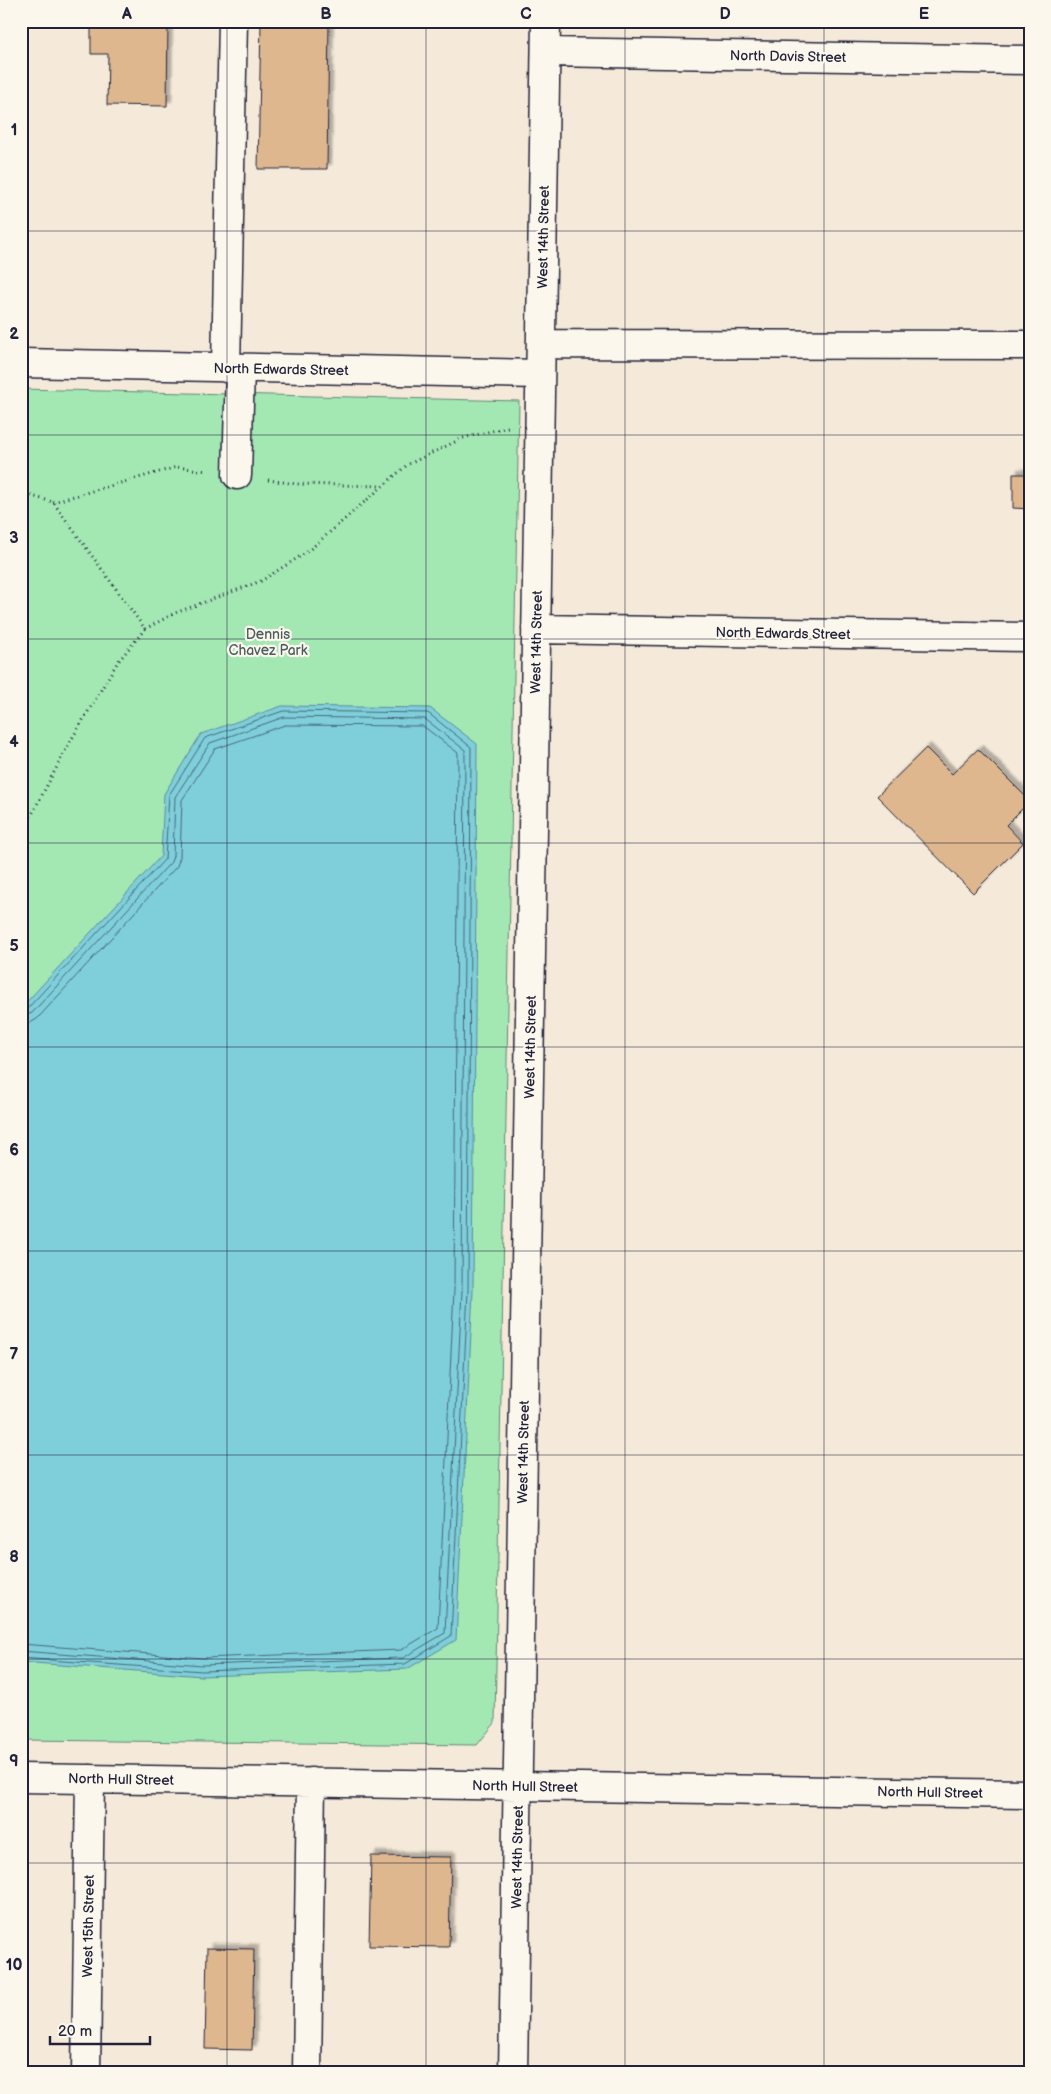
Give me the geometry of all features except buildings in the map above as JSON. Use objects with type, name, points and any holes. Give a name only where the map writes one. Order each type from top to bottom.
[{"type":"street","points":[[233,21],[233,368],[237,475]]},
{"type":"street","name":"West 14th Street","points":[[514,2073],[546,21]]},
{"type":"street","name":"North Davis Street","points":[[546,52],[1030,60]]},
{"type":"street","points":[[541,344],[1030,345]]},
{"type":"street","name":"North Edwards Street","points":[[21,363],[540,374]]},
{"type":"street","name":"North Edwards Street","points":[[536,629],[1030,637]]},
{"type":"street","name":"North Hull Street","points":[[21,1778],[1030,1794]]},
{"type":"street","name":"West 15th Street","points":[[86,2073],[90,1779]]},
{"type":"street","points":[[307,2073],[311,1782]]},
{"type":"path","points":[[21,835],[70,742],[116,663],[145,629],[175,613],[260,581],[306,552],[407,464],[463,438],[517,424]]},
{"type":"path","points":[[21,493],[53,502],[145,629]]},
{"type":"green space","name":"Dennis Chavez Park","points":[[21,389],[519,401],[495,1723],[477,1745],[21,1740]]},
{"type":"water","name":"Dennis Chavez Park","points":[[282,706],[430,708],[477,744],[473,1291],[456,1640],[407,1669],[202,1676],[21,1662],[21,1008],[161,856],[164,794],[201,734]]}]
